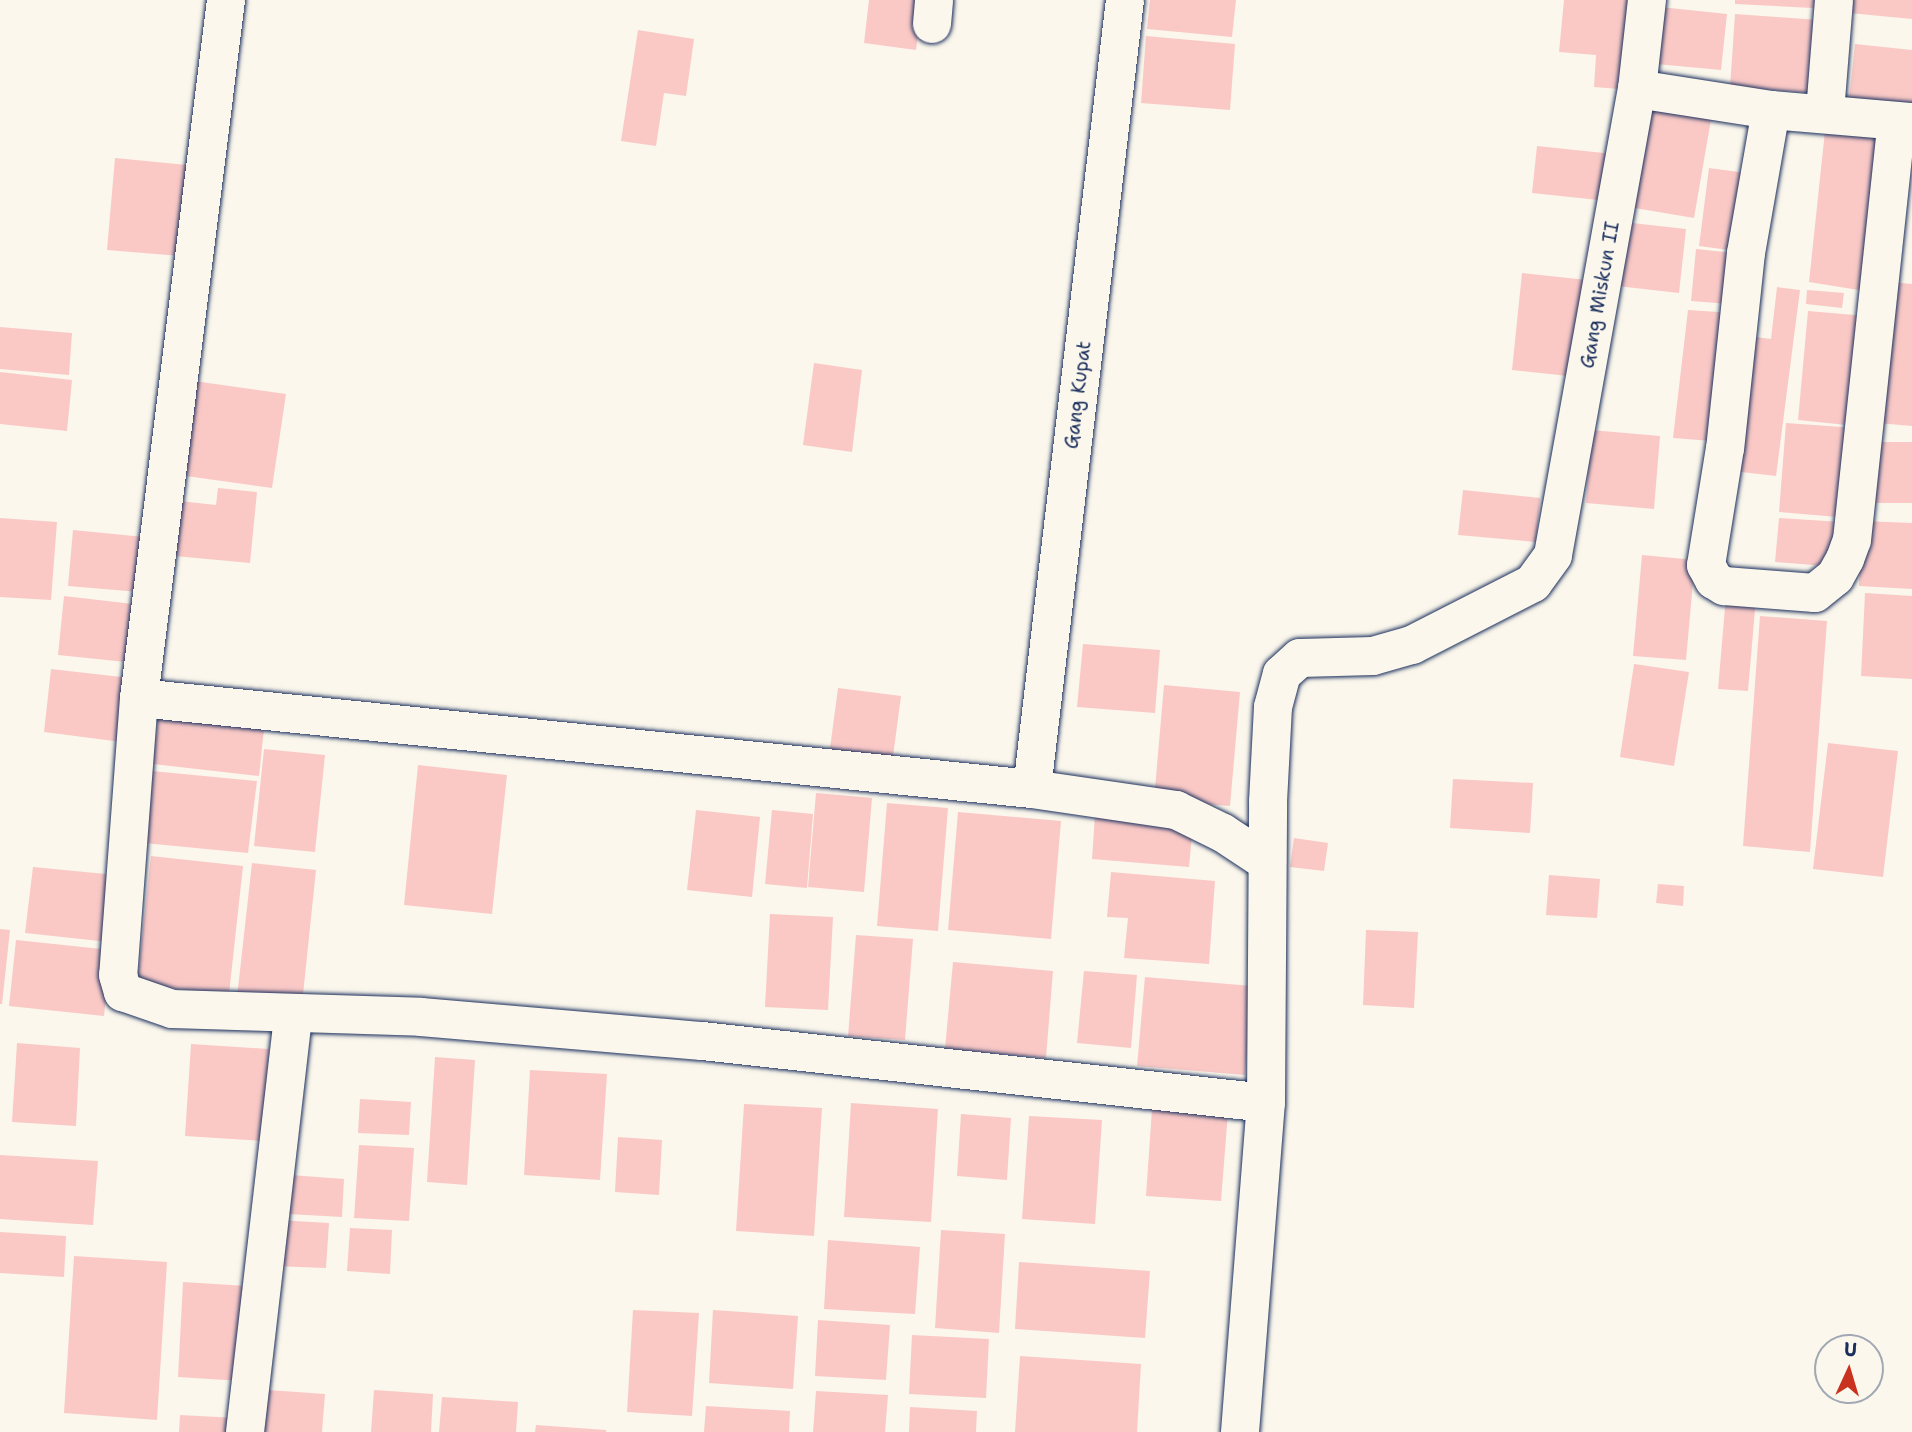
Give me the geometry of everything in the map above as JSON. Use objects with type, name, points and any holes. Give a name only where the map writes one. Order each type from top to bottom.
[{"type":"street","points":[[226,0],[139,698],[118,975],[123,992],[172,1009],[421,1017],[702,1041],[1266,1103]]},
{"type":"street","name":"Gang Kupat","points":[[1032,789],[1125,0]]},
{"type":"street","name":"Gang Miskun II","points":[[1267,862],[1273,707],[1282,674],[1300,658],[1373,656],[1412,645],[1533,583],[1553,555],[1637,89],[1647,0]]},
{"type":"street","points":[[1825,112],[1834,0]]},
{"type":"street","points":[[1637,89],[1771,110],[1825,112],[1904,121],[1852,540],[1836,577],[1815,593],[1724,586],[1714,580],[1706,565],[1725,448],[1746,253],[1771,110]]},
{"type":"street","points":[[139,698],[1032,789],[1176,810],[1267,862],[1266,1103],[1240,1432]]},
{"type":"street","points":[[245,1432],[293,1014]]},
{"type":"building","points":[[869,0],[923,0],[916,50],[864,43]]},
{"type":"building","points":[[1150,0],[1236,0],[1232,37],[1147,29]]},
{"type":"building","points":[[1564,0],[1640,0],[1632,90],[1594,87],[1596,55],[1559,52]]},
{"type":"building","points":[[1735,0],[1834,0],[1833,9],[1735,4]]},
{"type":"building","points":[[1850,0],[1912,0],[1912,19],[1849,13]]},
{"type":"building","points":[[1651,6],[1727,14],[1721,70],[1645,63]]},
{"type":"building","points":[[1735,14],[1819,20],[1814,93],[1730,87]]},
{"type":"building","points":[[638,30],[694,39],[686,96],[664,93],[656,146],[621,141]]},
{"type":"building","points":[[1146,36],[1235,44],[1230,110],[1141,103]]},
{"type":"building","points":[[1855,44],[1912,50],[1912,115],[1848,109]]},
{"type":"building","points":[[1647,102],[1712,114],[1694,218],[1629,207]]},
{"type":"building","points":[[1825,131],[1885,136],[1871,292],[1809,282]]},
{"type":"building","points":[[1537,146],[1613,154],[1608,201],[1532,193]]},
{"type":"building","points":[[115,158],[187,165],[180,256],[107,250]]},
{"type":"building","points":[[1709,168],[1754,174],[1744,252],[1699,246]]},
{"type":"building","points":[[1623,222],[1686,229],[1679,293],[1617,286]]},
{"type":"building","points":[[1696,249],[1734,253],[1729,304],[1691,301]]},
{"type":"building","points":[[1522,273],[1587,280],[1577,377],[1512,370]]},
{"type":"building","points":[[1879,281],[1912,284],[1912,426],[1866,422]]},
{"type":"building","points":[[1777,287],[1800,290],[1776,476],[1724,470],[1741,335],[1771,339]]},
{"type":"building","points":[[1807,290],[1844,293],[1842,308],[1806,304]]},
{"type":"building","points":[[1688,310],[1733,313],[1724,442],[1673,438]]},
{"type":"building","points":[[1808,311],[1866,316],[1856,426],[1798,420]]},
{"type":"building","points":[[0,327],[72,333],[69,375],[0,369]]},
{"type":"building","points":[[814,363],[862,370],[852,452],[803,445]]},
{"type":"building","points":[[0,372],[72,380],[67,431],[0,424]]},
{"type":"building","points":[[194,381],[286,394],[272,488],[186,476]]},
{"type":"building","points":[[1786,423],[1856,428],[1849,518],[1779,512]]},
{"type":"building","points":[[1591,430],[1660,436],[1654,509],[1586,503]]},
{"type":"building","points":[[1877,442],[1912,442],[1912,503],[1876,503]]},
{"type":"building","points":[[218,488],[257,492],[250,563],[175,556],[179,501],[216,505]]},
{"type":"building","points":[[1463,490],[1540,498],[1536,542],[1458,535]]},
{"type":"building","points":[[0,518],[57,522],[51,600],[0,597]]},
{"type":"building","points":[[1779,518],[1842,522],[1839,567],[1775,562]]},
{"type":"building","points":[[1862,521],[1912,523],[1912,589],[1859,586]]},
{"type":"building","points":[[73,530],[144,537],[139,592],[68,586]]},
{"type":"building","points":[[1642,555],[1695,560],[1686,660],[1633,656]]},
{"type":"building","points":[[1865,593],[1912,596],[1912,679],[1861,676]]},
{"type":"building","points":[[64,596],[133,604],[126,662],[58,655]]},
{"type":"building","points":[[1726,596],[1756,598],[1748,691],[1718,689]]},
{"type":"building","points":[[1760,616],[1827,621],[1810,852],[1743,846]]},
{"type":"building","points":[[1083,644],[1160,650],[1155,713],[1077,707]]},
{"type":"building","points":[[1634,664],[1689,672],[1674,766],[1620,757]]},
{"type":"building","points":[[51,669],[130,678],[122,742],[44,732]]},
{"type":"building","points":[[1164,685],[1240,692],[1230,806],[1154,800]]},
{"type":"building","points":[[838,688],[901,696],[892,764],[829,756]]},
{"type":"building","points":[[158,718],[264,729],[259,776],[153,764]]},
{"type":"building","points":[[1828,743],[1898,751],[1883,877],[1813,869]]},
{"type":"building","points":[[264,749],[325,755],[315,852],[254,846]]},
{"type":"building","points":[[418,765],[507,775],[492,914],[404,905]]},
{"type":"building","points":[[152,771],[257,781],[248,853],[144,843]]},
{"type":"building","points":[[1453,779],[1533,783],[1530,833],[1450,828]]},
{"type":"building","points":[[816,793],[872,798],[864,892],[808,887]]},
{"type":"building","points":[[887,803],[948,808],[938,931],[877,926]]},
{"type":"building","points":[[696,810],[760,817],[752,897],[687,890]]},
{"type":"building","points":[[772,810],[813,814],[807,888],[765,884]]},
{"type":"building","points":[[958,812],[1061,821],[1051,939],[948,930]]},
{"type":"building","points":[[1095,815],[1193,824],[1189,867],[1092,859]]},
{"type":"building","points":[[1294,838],[1328,843],[1324,871],[1290,867]]},
{"type":"building","points":[[151,856],[243,866],[229,994],[137,985]]},
{"type":"building","points":[[252,863],[316,870],[302,1004],[237,997]]},
{"type":"building","points":[[33,867],[116,875],[109,942],[25,933]]},
{"type":"building","points":[[1111,872],[1215,881],[1209,964],[1124,958],[1128,918],[1107,917]]},
{"type":"building","points":[[1549,875],[1600,879],[1597,918],[1546,915]]},
{"type":"building","points":[[1658,884],[1684,886],[1683,906],[1656,903]]},
{"type":"building","points":[[770,914],[833,917],[828,1010],[765,1007]]},
{"type":"building","points":[[0,929],[10,930],[2,1004],[0,1004]]},
{"type":"building","points":[[1366,930],[1418,932],[1414,1008],[1363,1005]]},
{"type":"building","points":[[856,935],[913,939],[905,1040],[848,1036]]},
{"type":"building","points":[[16,940],[111,950],[104,1016],[9,1006]]},
{"type":"building","points":[[953,962],[1053,971],[1046,1058],[945,1049]]},
{"type":"building","points":[[1084,971],[1137,975],[1131,1048],[1077,1043]]},
{"type":"building","points":[[1145,977],[1252,986],[1245,1075],[1137,1066]]},
{"type":"building","points":[[17,1043],[80,1048],[76,1126],[12,1122]]},
{"type":"building","points":[[191,1044],[269,1049],[262,1141],[185,1136]]},
{"type":"building","points":[[435,1057],[475,1060],[467,1185],[427,1182]]},
{"type":"building","points":[[530,1070],[607,1074],[600,1180],[524,1175]]},
{"type":"building","points":[[1153,1094],[1229,1100],[1221,1201],[1146,1196]]},
{"type":"building","points":[[360,1099],[411,1102],[409,1135],[358,1133]]},
{"type":"building","points":[[851,1103],[938,1109],[931,1222],[844,1217]]},
{"type":"building","points":[[744,1104],[822,1108],[814,1236],[736,1231]]},
{"type":"building","points":[[961,1114],[1011,1118],[1007,1180],[957,1176]]},
{"type":"building","points":[[1029,1116],[1102,1120],[1095,1224],[1022,1219]]},
{"type":"building","points":[[618,1137],[662,1140],[659,1195],[615,1192]]},
{"type":"building","points":[[359,1145],[414,1148],[409,1221],[354,1218]]},
{"type":"building","points":[[0,1155],[98,1161],[93,1225],[0,1219]]},
{"type":"building","points":[[291,1175],[344,1179],[342,1217],[288,1214]]},
{"type":"building","points":[[277,1220],[329,1223],[326,1268],[274,1266]]},
{"type":"building","points":[[350,1228],[392,1230],[390,1274],[347,1271]]},
{"type":"building","points":[[941,1230],[1005,1234],[999,1333],[935,1328]]},
{"type":"building","points":[[0,1232],[66,1236],[64,1277],[0,1273]]},
{"type":"building","points":[[828,1240],[920,1247],[915,1314],[824,1309]]},
{"type":"building","points":[[74,1256],[167,1262],[157,1420],[64,1413]]},
{"type":"building","points":[[1019,1262],[1150,1271],[1145,1338],[1015,1329]]},
{"type":"building","points":[[183,1282],[247,1286],[241,1381],[178,1377]]},
{"type":"building","points":[[633,1310],[699,1313],[692,1416],[627,1412]]},
{"type":"building","points":[[713,1310],[798,1316],[793,1389],[709,1383]]},
{"type":"building","points":[[818,1320],[890,1325],[886,1380],[815,1376]]},
{"type":"building","points":[[912,1335],[989,1339],[986,1398],[909,1394]]},
{"type":"building","points":[[1020,1356],[1141,1364],[1137,1432],[1015,1432]]},
{"type":"building","points":[[253,1389],[325,1394],[322,1432],[250,1432]]},
{"type":"building","points":[[374,1390],[433,1394],[431,1432],[371,1432]]},
{"type":"building","points":[[816,1391],[888,1395],[885,1432],[813,1432]]},
{"type":"building","points":[[442,1397],[518,1402],[516,1432],[439,1432]]},
{"type":"building","points":[[706,1406],[790,1411],[789,1432],[704,1432]]},
{"type":"building","points":[[910,1407],[977,1411],[976,1432],[909,1432]]},
{"type":"building","points":[[180,1415],[237,1418],[236,1432],[179,1432]]},
{"type":"building","points":[[536,1425],[606,1430],[606,1432],[535,1432]]}]
